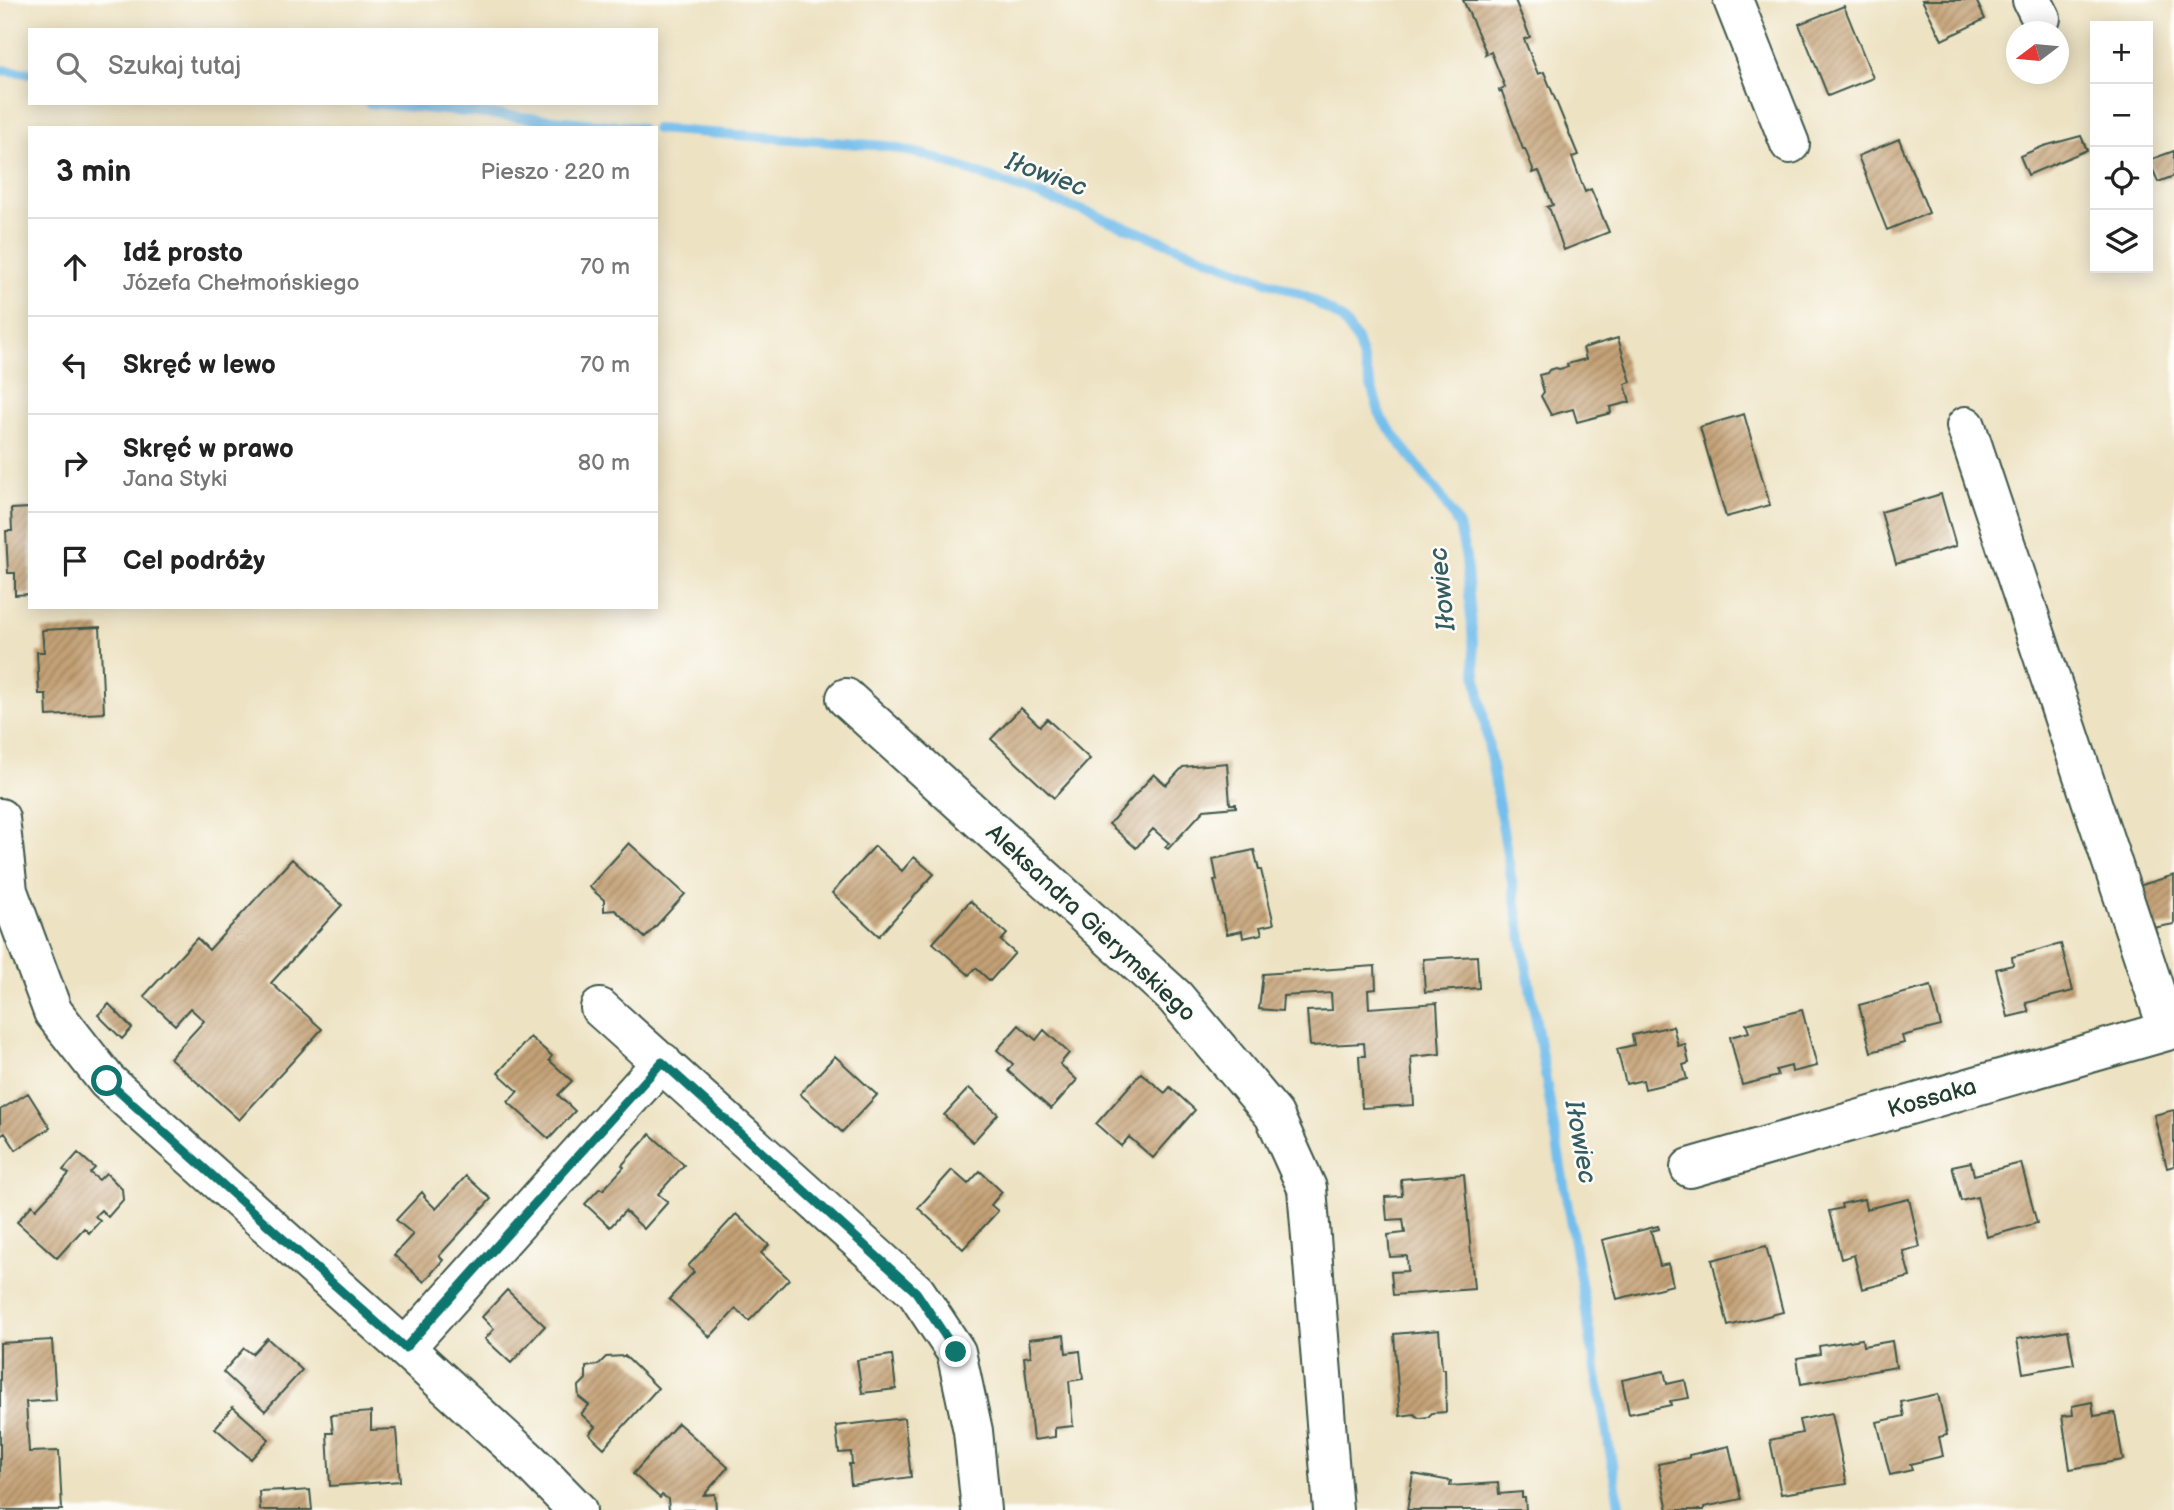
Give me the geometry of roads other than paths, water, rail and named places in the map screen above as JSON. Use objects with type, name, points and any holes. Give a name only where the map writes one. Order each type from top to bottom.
[{"type":"street","points":[[1733,0],[1790,144]]},
{"type":"street","points":[[1966,426],[2171,1030]]},
{"type":"street","name":"Aleksandra Gierymskiego","points":[[846,698],[1175,997],[1274,1115],[1307,1188],[1333,1510]]},
{"type":"street","points":[[0,818],[8,891],[52,1012],[107,1081],[405,1348],[529,1461],[578,1510]]},
{"type":"street","points":[[600,1008],[916,1292],[956,1352],[974,1431],[981,1510]]},
{"type":"street","name":"Kossaka","points":[[1690,1168],[2171,1030]]},
{"type":"street","points":[[405,1348],[662,1062]]},
{"type":"waterway","name":"Iłowiec","points":[[0,70],[28,73]]},
{"type":"waterway","name":"Iłowiec","points":[[391,105],[618,126]]},
{"type":"waterway","name":"Iłowiec","points":[[658,129],[886,146],[929,156],[1089,213],[1308,297],[1342,319],[1357,340],[1381,418],[1442,498],[1459,526],[1466,558],[1475,667],[1620,1510]]}]
